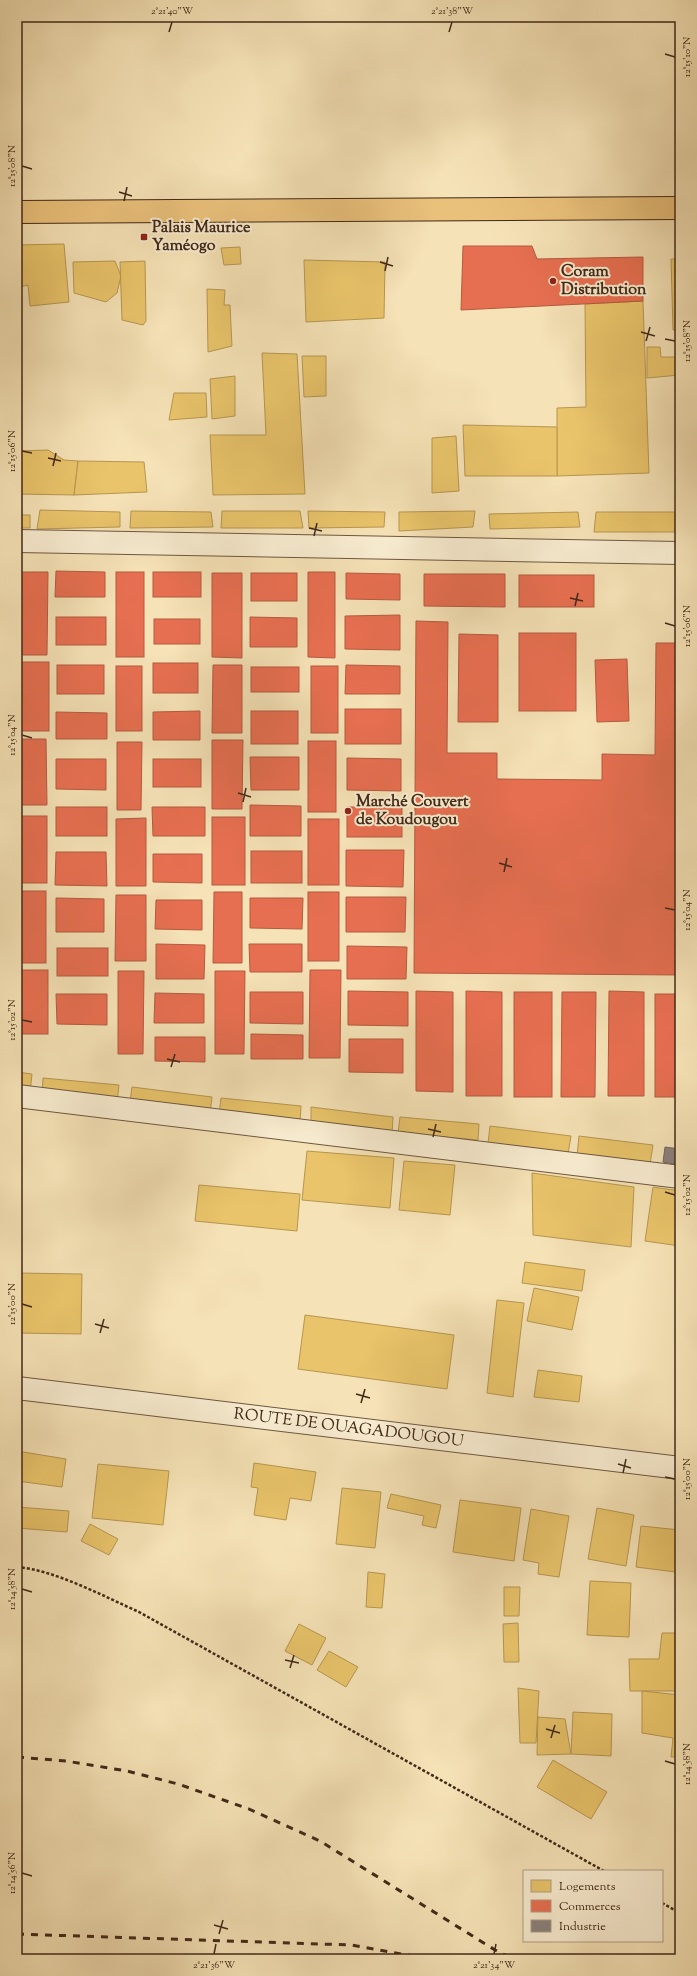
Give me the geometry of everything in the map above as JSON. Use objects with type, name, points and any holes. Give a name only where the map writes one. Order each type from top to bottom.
[{"type":"main road","points":[[17,212],[680,208]]},
{"type":"street","points":[[17,541],[680,553]]},
{"type":"street","points":[[17,1096],[680,1177]]},
{"type":"street","name":"ROUTE DE OUAGADOUGOU","points":[[17,1388],[680,1468]]},
{"type":"path","points":[[17,1567],[37,1571],[81,1587],[138,1612],[602,1870]]},
{"type":"path","points":[[663,1904],[680,1913]]},
{"type":"building: Logements","points":[[64,244],[69,302],[30,306],[28,285],[17,288],[17,245]]},
{"type":"building: Logements","points":[[240,247],[241,264],[224,265],[221,248]]},
{"type":"building: Logements","points":[[671,259],[680,259],[680,330],[673,330]]},
{"type":"building: Logements","points":[[304,260],[385,262],[384,318],[306,322]]},
{"type":"building: Logements","points":[[115,261],[121,276],[117,293],[106,302],[74,293],[73,262]]},
{"type":"building: Logements","points":[[145,261],[146,321],[143,325],[122,320],[120,262]]},
{"type":"building: Logements","points":[[207,289],[225,290],[224,305],[230,305],[232,346],[208,352]]},
{"type":"building: Logements","points":[[643,301],[649,473],[557,476],[557,408],[586,407],[585,304]]},
{"type":"building: Logements","points":[[647,347],[660,347],[661,357],[680,357],[680,375],[647,378]]},
{"type":"building: Logements","points":[[262,353],[297,354],[305,494],[213,495],[210,435],[266,435]]},
{"type":"building: Logements","points":[[302,356],[326,356],[326,396],[304,397]]},
{"type":"building: Logements","points":[[235,376],[235,416],[212,419],[210,379]]},
{"type":"building: Logements","points":[[174,393],[206,393],[207,417],[169,420]]},
{"type":"building: Logements","points":[[463,425],[557,427],[557,476],[465,476]]},
{"type":"building: Logements","points":[[456,436],[459,491],[432,493],[432,438]]},
{"type":"building: Logements","points":[[48,450],[64,460],[78,461],[74,495],[17,494],[17,451]]},
{"type":"building: Logements","points":[[78,461],[144,462],[147,492],[74,495]]},
{"type":"building: Logements","points":[[40,510],[120,512],[120,527],[37,529]]},
{"type":"building: Logements","points":[[131,511],[211,512],[213,527],[130,528]]},
{"type":"building: Logements","points":[[222,511],[300,511],[303,528],[221,528]]},
{"type":"building: Logements","points":[[308,511],[385,512],[384,527],[309,528]]},
{"type":"building: Logements","points":[[475,511],[473,527],[399,531],[399,512]]},
{"type":"building: Logements","points":[[578,512],[580,527],[490,529],[489,514]]},
{"type":"building: Logements","points":[[596,512],[675,512],[675,532],[594,532]]},
{"type":"building: Logements","points":[[17,515],[30,515],[30,528],[17,528]]},
{"type":"building: Logements","points":[[17,1072],[32,1074],[30,1093],[17,1091]]},
{"type":"building: Logements","points":[[43,1078],[119,1085],[117,1103],[42,1096]]},
{"type":"building: Logements","points":[[132,1087],[212,1097],[210,1113],[130,1102]]},
{"type":"building: Logements","points":[[221,1098],[301,1106],[300,1122],[219,1115]]},
{"type":"building: Logements","points":[[311,1107],[393,1117],[392,1134],[311,1123]]},
{"type":"building: Logements","points":[[400,1117],[479,1124],[478,1140],[398,1133]]},
{"type":"building: Logements","points":[[490,1126],[571,1136],[568,1154],[488,1143]]},
{"type":"building: Logements","points":[[579,1136],[653,1145],[650,1164],[577,1156]]},
{"type":"building: Logements","points":[[307,1151],[394,1158],[390,1208],[302,1200]]},
{"type":"building: Logements","points":[[404,1161],[455,1165],[450,1215],[399,1210]]},
{"type":"building: Logements","points":[[532,1173],[634,1187],[631,1247],[533,1235]]},
{"type":"building: Logements","points":[[199,1185],[300,1194],[297,1231],[195,1221]]},
{"type":"building: Logements","points":[[653,1187],[680,1191],[680,1246],[645,1241]]},
{"type":"building: Logements","points":[[525,1262],[585,1270],[582,1291],[522,1283]]},
{"type":"building: Logements","points":[[17,1273],[82,1274],[81,1334],[17,1333]]},
{"type":"building: Logements","points":[[534,1288],[579,1297],[572,1330],[527,1321]]},
{"type":"building: Logements","points":[[497,1300],[524,1303],[513,1397],[487,1393]]},
{"type":"building: Logements","points":[[305,1315],[454,1335],[447,1389],[298,1369]]},
{"type":"building: Logements","points":[[538,1370],[582,1376],[579,1402],[534,1397]]},
{"type":"building: Logements","points":[[17,1451],[66,1459],[62,1487],[17,1481]]},
{"type":"building: Logements","points":[[254,1463],[316,1472],[311,1501],[290,1498],[286,1520],[254,1515],[258,1488],[251,1487]]},
{"type":"building: Logements","points":[[98,1464],[169,1471],[163,1525],[92,1518]]},
{"type":"building: Logements","points":[[342,1488],[381,1492],[375,1548],[336,1544]]},
{"type":"building: Logements","points":[[391,1494],[441,1505],[436,1528],[422,1525],[424,1516],[387,1508]]},
{"type":"building: Logements","points":[[460,1500],[521,1508],[514,1561],[453,1552]]},
{"type":"building: Logements","points":[[17,1507],[69,1511],[67,1532],[17,1528]]},
{"type":"building: Logements","points":[[597,1508],[634,1515],[626,1566],[588,1559]]},
{"type":"building: Logements","points":[[531,1509],[569,1516],[559,1577],[538,1574],[539,1563],[523,1560]]},
{"type":"building: Logements","points":[[90,1524],[118,1539],[109,1555],[81,1541]]},
{"type":"building: Logements","points":[[641,1526],[680,1530],[676,1572],[636,1567]]},
{"type":"building: Logements","points":[[368,1572],[385,1574],[382,1608],[366,1607]]},
{"type":"building: Logements","points":[[590,1581],[631,1583],[629,1637],[587,1635]]},
{"type":"building: Logements","points":[[504,1587],[520,1587],[519,1616],[504,1616]]},
{"type":"building: Logements","points":[[518,1623],[519,1662],[504,1662],[503,1624]]},
{"type":"building: Logements","points":[[299,1624],[326,1638],[312,1665],[285,1651]]},
{"type":"building: Logements","points":[[662,1633],[680,1633],[680,1691],[630,1691],[629,1659],[659,1659]]},
{"type":"building: Logements","points":[[329,1651],[358,1667],[346,1687],[317,1670]]},
{"type":"building: Logements","points":[[518,1688],[539,1691],[536,1743],[520,1743]]},
{"type":"building: Logements","points":[[642,1691],[680,1695],[680,1757],[671,1757],[673,1738],[642,1733]]},
{"type":"building: Logements","points":[[573,1712],[612,1714],[611,1756],[571,1754]]},
{"type":"building: Logements","points":[[538,1717],[565,1719],[571,1754],[537,1755]]},
{"type":"building: Logements","points":[[553,1760],[607,1792],[591,1819],[537,1787]]},
{"type":"building: Commerces","points":[[463,246],[532,246],[537,259],[643,257],[643,301],[461,310]]},
{"type":"building: Commerces","points":[[56,571],[105,572],[105,597],[55,597]]},
{"type":"building: Commerces","points":[[17,572],[48,572],[47,655],[17,655]]},
{"type":"building: Commerces","points":[[116,572],[144,572],[144,657],[116,657]]},
{"type":"building: Commerces","points":[[153,572],[201,572],[201,597],[153,597]]},
{"type":"building: Commerces","points":[[308,572],[335,572],[335,658],[308,657]]},
{"type":"building: Commerces","points":[[212,573],[242,573],[242,658],[212,657]]},
{"type":"building: Commerces","points":[[251,573],[297,573],[297,601],[251,601]]},
{"type":"building: Commerces","points":[[346,573],[400,574],[400,600],[346,599]]},
{"type":"building: Commerces","points":[[424,574],[505,574],[505,607],[424,606]]},
{"type":"building: Commerces","points":[[519,575],[594,575],[594,607],[519,607]]},
{"type":"building: Commerces","points":[[400,615],[400,650],[345,649],[345,616]]},
{"type":"building: Commerces","points":[[56,617],[106,617],[106,645],[56,645]]},
{"type":"building: Commerces","points":[[250,617],[297,618],[297,647],[250,647]]},
{"type":"building: Commerces","points":[[154,619],[200,619],[200,644],[154,644]]},
{"type":"building: Commerces","points":[[416,621],[448,622],[447,753],[497,753],[497,779],[602,780],[602,754],[655,755],[656,643],[680,643],[680,975],[414,973]]},
{"type":"building: Commerces","points":[[519,633],[576,633],[576,711],[519,711]]},
{"type":"building: Commerces","points":[[459,634],[498,635],[498,722],[458,722]]},
{"type":"building: Commerces","points":[[627,659],[629,721],[597,722],[595,660]]},
{"type":"building: Commerces","points":[[17,662],[49,662],[49,731],[17,731]]},
{"type":"building: Commerces","points":[[153,663],[198,663],[198,693],[153,693]]},
{"type":"building: Commerces","points":[[57,665],[104,665],[104,694],[57,694]]},
{"type":"building: Commerces","points":[[213,665],[242,665],[242,733],[212,733]]},
{"type":"building: Commerces","points":[[346,665],[400,666],[400,694],[345,694]]},
{"type":"building: Commerces","points":[[116,666],[142,666],[142,731],[116,731]]},
{"type":"building: Commerces","points":[[311,666],[338,666],[338,733],[311,733]]},
{"type":"building: Commerces","points":[[251,667],[299,667],[299,692],[251,692]]},
{"type":"building: Commerces","points":[[345,709],[401,709],[401,744],[345,744]]},
{"type":"building: Commerces","points":[[200,711],[200,740],[153,740],[153,712]]},
{"type":"building: Commerces","points":[[251,711],[298,711],[298,744],[251,744]]},
{"type":"building: Commerces","points":[[56,712],[107,713],[107,739],[56,739]]},
{"type":"building: Commerces","points":[[17,739],[46,739],[47,805],[17,805]]},
{"type":"building: Commerces","points":[[212,740],[243,740],[242,809],[212,809]]},
{"type":"building: Commerces","points":[[308,741],[336,741],[336,812],[308,812]]},
{"type":"building: Commerces","points":[[117,742],[142,742],[141,810],[117,810]]},
{"type":"building: Commerces","points":[[250,757],[299,757],[299,790],[251,790]]},
{"type":"building: Commerces","points":[[347,758],[401,759],[401,791],[347,790]]},
{"type":"building: Commerces","points":[[56,759],[106,759],[106,790],[56,789]]},
{"type":"building: Commerces","points":[[153,759],[201,759],[201,787],[153,787]]},
{"type":"building: Commerces","points":[[250,805],[301,806],[301,836],[250,836]]},
{"type":"building: Commerces","points":[[56,807],[107,807],[107,836],[56,836]]},
{"type":"building: Commerces","points":[[152,807],[205,807],[205,836],[153,836]]},
{"type":"building: Commerces","points":[[347,807],[402,807],[402,837],[347,837]]},
{"type":"building: Commerces","points":[[17,816],[47,816],[47,883],[17,883]]},
{"type":"building: Commerces","points":[[212,817],[245,817],[245,885],[212,885]]},
{"type":"building: Commerces","points":[[146,818],[146,886],[116,886],[116,819]]},
{"type":"building: Commerces","points":[[308,819],[339,819],[339,885],[308,885]]},
{"type":"building: Commerces","points":[[346,850],[404,850],[403,887],[346,886]]},
{"type":"building: Commerces","points":[[251,851],[302,851],[302,883],[251,883]]},
{"type":"building: Commerces","points":[[56,852],[106,852],[107,886],[55,885]]},
{"type":"building: Commerces","points":[[153,854],[202,854],[202,883],[153,882]]},
{"type":"building: Commerces","points":[[17,891],[46,891],[46,963],[17,963]]},
{"type":"building: Commerces","points":[[214,892],[242,892],[242,963],[213,963]]},
{"type":"building: Commerces","points":[[308,892],[339,892],[339,961],[308,961]]},
{"type":"building: Commerces","points":[[116,895],[146,895],[146,961],[115,961]]},
{"type":"building: Commerces","points":[[346,897],[406,897],[405,932],[346,932]]},
{"type":"building: Commerces","points":[[56,898],[104,899],[104,932],[56,932]]},
{"type":"building: Commerces","points":[[250,898],[303,898],[302,929],[250,928]]},
{"type":"building: Commerces","points":[[156,900],[202,900],[202,930],[155,929]]},
{"type":"building: Commerces","points":[[156,944],[205,945],[204,979],[156,979]]},
{"type":"building: Commerces","points":[[249,944],[302,944],[302,972],[250,972]]},
{"type":"building: Commerces","points":[[347,946],[407,947],[406,979],[347,979]]},
{"type":"building: Commerces","points":[[57,948],[108,948],[108,976],[57,976]]},
{"type":"building: Commerces","points":[[17,970],[48,970],[48,1034],[17,1034]]},
{"type":"building: Commerces","points":[[310,970],[341,970],[340,1058],[309,1058]]},
{"type":"building: Commerces","points":[[118,971],[144,971],[143,1054],[118,1054]]},
{"type":"building: Commerces","points":[[215,971],[245,971],[244,1054],[215,1054]]},
{"type":"building: Commerces","points":[[348,991],[408,992],[408,1026],[348,1025]]},
{"type":"building: Commerces","points":[[416,991],[453,992],[453,1092],[416,1091]]},
{"type":"building: Commerces","points":[[466,991],[502,992],[502,1096],[466,1096]]},
{"type":"building: Commerces","points":[[609,991],[644,992],[644,1096],[608,1096]]},
{"type":"building: Commerces","points":[[250,992],[303,992],[303,1024],[250,1023]]},
{"type":"building: Commerces","points":[[514,992],[552,992],[552,1097],[514,1097]]},
{"type":"building: Commerces","points":[[562,992],[596,992],[595,1097],[561,1097]]},
{"type":"building: Commerces","points":[[155,993],[204,994],[204,1023],[154,1023]]},
{"type":"building: Commerces","points":[[56,994],[107,994],[107,1025],[57,1024]]},
{"type":"building: Commerces","points":[[655,994],[680,994],[680,1097],[655,1097]]},
{"type":"building: Commerces","points":[[251,1034],[303,1035],[303,1059],[251,1059]]},
{"type":"building: Commerces","points":[[155,1037],[205,1037],[205,1062],[155,1061]]},
{"type":"building: Commerces","points":[[349,1039],[403,1039],[403,1073],[349,1072]]},
{"type":"building: Industrie","points":[[665,1147],[680,1149],[680,1165],[663,1162]]},
{"type":"railway","points":[[17,1757],[66,1761],[127,1771],[178,1784],[249,1809],[320,1841],[495,1950],[513,1959]]},
{"type":"railway","points":[[17,1934],[351,1945],[430,1959]]},
{"type":"place","name":"Palais Maurice Yaméogo","points":[[144,237]]},
{"type":"place","name":"Coram Distribution","points":[[553,281]]},
{"type":"place","name":"Marché Couvert de Koudougou","points":[[348,811]]}]
